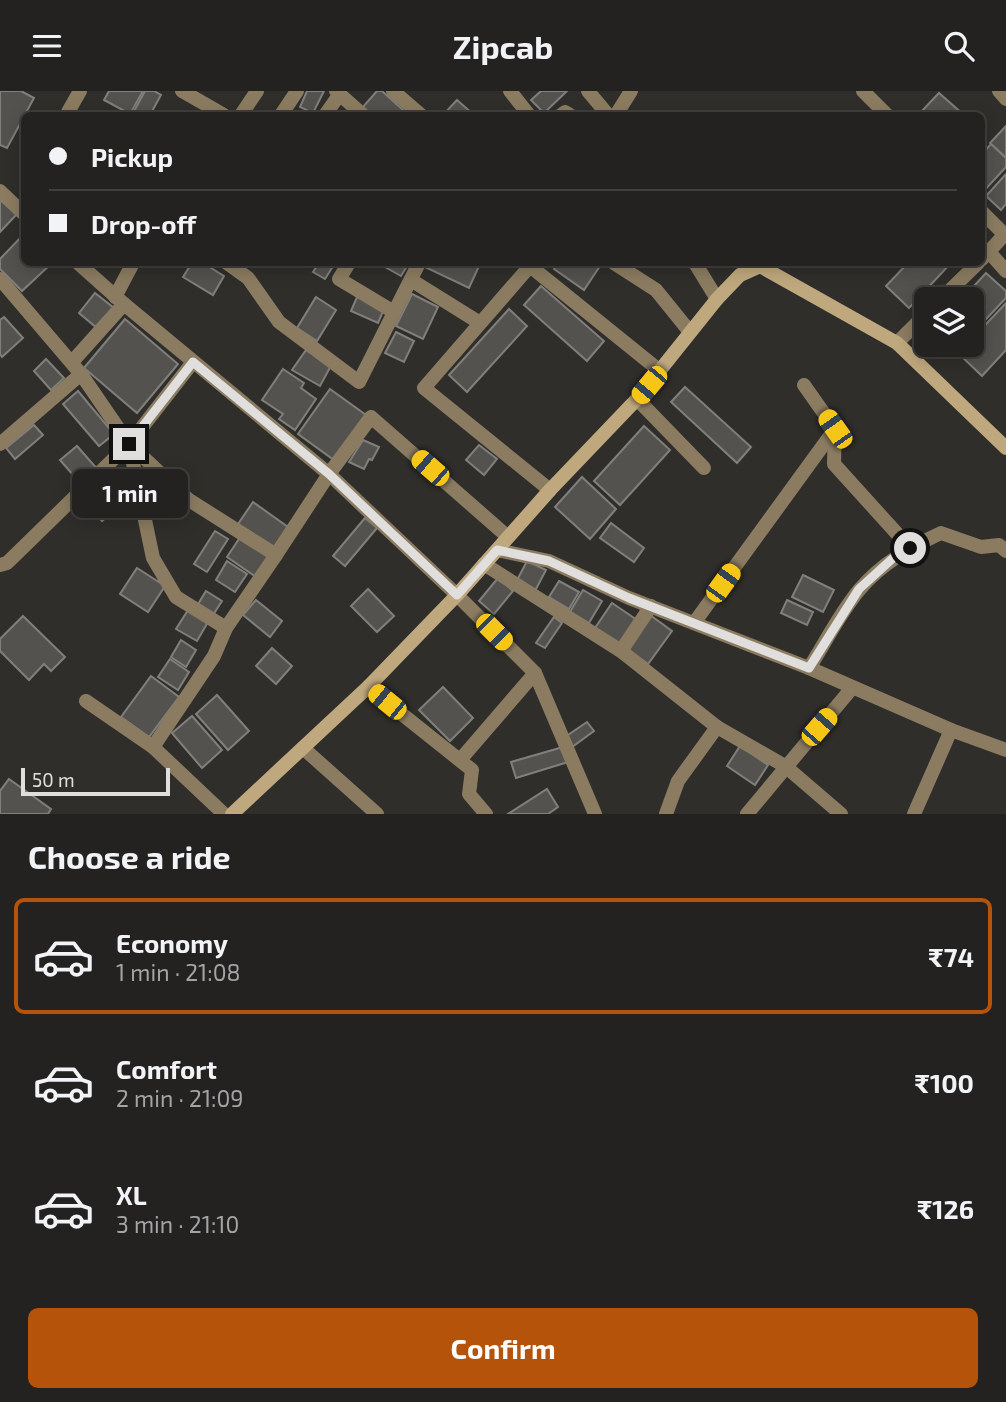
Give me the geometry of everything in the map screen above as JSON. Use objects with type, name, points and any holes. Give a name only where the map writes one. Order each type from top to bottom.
[{"type":"main road","points":[[232,814],[368,687],[457,595],[550,490],[637,399],[717,299],[740,275],[755,266]]},
{"type":"main road","points":[[762,266],[794,287],[897,343],[1006,448]]},
{"type":"street","points":[[68,112],[80,91]]},
{"type":"street","points":[[182,91],[219,112]]},
{"type":"street","points":[[243,112],[257,91]]},
{"type":"street","points":[[283,112],[298,91]]},
{"type":"street","points":[[510,91],[527,112]]},
{"type":"street","points":[[588,91],[606,112]]},
{"type":"street","points":[[618,112],[631,91]]},
{"type":"street","points":[[863,91],[884,112]]},
{"type":"street","points":[[999,91],[1006,99]]},
{"type":"street","points":[[327,112],[338,93],[360,112]]},
{"type":"street","points":[[400,94],[418,112]]},
{"type":"street","points":[[0,191],[21,211]]},
{"type":"street","points":[[985,215],[1005,234],[985,256]]},
{"type":"street","points":[[985,259],[1006,271]]},
{"type":"street","points":[[81,266],[119,301],[329,474],[535,673],[595,814]]},
{"type":"street","points":[[0,444],[77,368],[119,301],[133,266]]},
{"type":"street","points":[[231,266],[248,278],[279,322],[359,382],[418,266]]},
{"type":"street","points":[[347,266],[339,279],[394,313]]},
{"type":"street","points":[[527,266],[425,388],[550,490]]},
{"type":"street","points":[[531,266],[660,371]]},
{"type":"street","points":[[618,266],[656,291],[690,332]]},
{"type":"street","points":[[697,266],[717,299]]},
{"type":"street","points":[[953,287],[975,266]]},
{"type":"street","points":[[0,279],[77,368],[129,444],[189,500],[276,555]]},
{"type":"street","points":[[411,280],[480,323]]},
{"type":"street","points":[[897,343],[914,326]]},
{"type":"street","points":[[0,565],[7,563],[129,444],[193,362]]},
{"type":"street","points":[[804,385],[835,429],[834,464],[910,548]]},
{"type":"street","points":[[637,399],[704,468]]},
{"type":"street","points":[[153,747],[214,656],[226,628],[329,474],[371,417],[508,537]]},
{"type":"street","points":[[694,623],[835,429]]},
{"type":"street","points":[[129,444],[153,558],[176,597],[226,628]]},
{"type":"street","points":[[809,668],[859,589],[892,559],[910,548],[941,533],[981,547],[999,545],[1006,551]]},
{"type":"street","points":[[497,550],[549,561],[651,606],[809,668],[951,730],[1006,750]]},
{"type":"street","points":[[484,564],[621,651],[717,727],[785,766],[838,813]]},
{"type":"street","points":[[621,651],[651,606]]},
{"type":"street","points":[[460,760],[535,673]]},
{"type":"street","points":[[368,687],[472,770],[469,794],[486,814]]},
{"type":"street","points":[[747,814],[852,688]]},
{"type":"street","points":[[86,701],[153,747],[223,814]]},
{"type":"street","points":[[666,814],[678,781],[717,727]]},
{"type":"street","points":[[914,814],[951,730]]},
{"type":"street","points":[[303,748],[377,814]]},
{"type":"building","points":[[0,91],[21,91],[34,98],[26,112],[21,112],[21,122],[7,148],[0,145]]},
{"type":"building","points":[[109,91],[143,91],[131,112],[104,100]]},
{"type":"building","points":[[145,91],[154,91],[161,95],[152,112],[134,112]]},
{"type":"building","points":[[307,91],[324,91],[314,112],[300,107]]},
{"type":"building","points":[[377,91],[382,91],[403,110],[365,112],[361,109]]},
{"type":"building","points":[[541,91],[567,91],[545,112],[531,100]]},
{"type":"building","points":[[939,93],[961,112],[921,112]]},
{"type":"building","points":[[457,100],[471,112],[446,112]]},
{"type":"building","points":[[1006,126],[1006,156],[1005,157],[990,143]]},
{"type":"building","points":[[991,144],[1006,158],[1006,167],[985,190],[985,151]]},
{"type":"building","points":[[1006,174],[1006,204],[1001,210],[986,196]]},
{"type":"building","points":[[0,200],[17,214],[0,232]]},
{"type":"building","points":[[21,237],[21,266],[49,266],[22,291],[0,269],[0,259]]},
{"type":"building","points":[[190,266],[208,266],[224,276],[213,295],[183,277]]},
{"type":"building","points":[[317,266],[333,266],[325,279],[313,272]]},
{"type":"building","points":[[383,266],[407,266],[401,276]]},
{"type":"building","points":[[426,266],[479,266],[469,288]]},
{"type":"building","points":[[556,266],[600,266],[584,290],[554,269]]},
{"type":"building","points":[[905,266],[948,266],[929,287],[914,287],[914,303],[909,308],[886,286]]},
{"type":"building","points":[[986,273],[1006,291],[1006,298],[984,321],[984,287],[973,287]]},
{"type":"building","points":[[541,286],[604,341],[587,361],[524,305]]},
{"type":"building","points":[[95,293],[114,308],[97,328],[79,313]]},
{"type":"building","points":[[412,294],[438,307],[423,339],[396,326]]},
{"type":"building","points":[[316,297],[336,310],[317,341],[297,328]]},
{"type":"building","points":[[357,297],[384,309],[378,323],[351,311]]},
{"type":"building","points":[[1006,303],[1006,350],[982,376],[962,357],[984,357],[984,326]]},
{"type":"building","points":[[509,309],[527,326],[467,392],[449,375]]},
{"type":"building","points":[[4,317],[23,338],[2,357],[0,320]]},
{"type":"building","points":[[125,319],[178,364],[137,413],[84,368]]},
{"type":"building","points":[[396,332],[414,341],[404,362],[385,353]]},
{"type":"building","points":[[306,350],[332,364],[320,386],[292,370]]},
{"type":"building","points":[[46,359],[64,378],[51,390],[34,371]]},
{"type":"building","points":[[283,369],[304,383],[301,388],[316,399],[295,430],[279,419],[283,414],[262,400]]},
{"type":"building","points":[[685,387],[751,447],[737,463],[671,402]]},
{"type":"building","points":[[330,389],[366,415],[334,460],[298,434]]},
{"type":"building","points":[[78,391],[114,434],[99,446],[63,404]]},
{"type":"building","points":[[34,425],[43,435],[15,459],[6,448]]},
{"type":"building","points":[[644,426],[670,450],[620,505],[594,481]]},
{"type":"building","points":[[363,440],[379,447],[364,469],[349,462]]},
{"type":"building","points":[[479,445],[497,459],[484,475],[466,460]]},
{"type":"building","points":[[77,446],[98,470],[81,484],[60,460]]},
{"type":"building","points":[[116,476],[132,496],[102,521],[86,501]]},
{"type":"building","points":[[582,477],[616,509],[590,539],[555,507]]},
{"type":"building","points":[[253,502],[288,527],[273,548],[238,524]]},
{"type":"building","points":[[365,518],[377,528],[345,566],[333,556]]},
{"type":"building","points":[[611,523],[644,548],[634,562],[600,538]]},
{"type":"building","points":[[215,531],[228,539],[207,572],[194,564]]},
{"type":"building","points":[[241,536],[270,556],[256,577],[227,557]]},
{"type":"building","points":[[227,561],[247,574],[235,592],[216,580]]},
{"type":"building","points":[[527,561],[546,570],[535,591],[516,582]]},
{"type":"building","points":[[137,568],[165,586],[148,612],[120,594]]},
{"type":"building","points":[[803,575],[834,590],[823,612],[792,597]]},
{"type":"building","points":[[498,578],[513,591],[494,614],[479,601]]},
{"type":"building","points":[[559,581],[579,592],[569,609],[549,597]]},
{"type":"building","points":[[368,589],[394,616],[377,632],[351,606]]},
{"type":"building","points":[[583,590],[602,601],[589,623],[570,612]]},
{"type":"building","points":[[206,591],[222,601],[213,615],[197,606]]},
{"type":"building","points":[[256,600],[282,621],[270,637],[243,615]]},
{"type":"building","points":[[787,600],[813,612],[807,625],[781,613]]},
{"type":"building","points":[[612,603],[637,620],[619,645],[595,628]]},
{"type":"building","points":[[188,610],[208,622],[197,641],[176,629]]},
{"type":"building","points":[[650,615],[672,631],[648,664],[626,648]]},
{"type":"building","points":[[23,616],[65,657],[51,671],[44,664],[29,680],[0,651],[0,639]]},
{"type":"building","points":[[554,617],[562,623],[545,648],[536,643]]},
{"type":"building","points":[[181,640],[196,650],[186,667],[171,657]]},
{"type":"building","points":[[272,648],[292,666],[276,684],[256,666]]},
{"type":"building","points":[[170,659],[189,672],[178,690],[158,677]]},
{"type":"building","points":[[151,676],[179,697],[149,737],[121,717]]},
{"type":"building","points":[[443,687],[473,718],[450,741],[419,710]]},
{"type":"building","points":[[217,695],[249,731],[228,750],[196,714]]},
{"type":"building","points":[[192,716],[222,750],[202,768],[172,733]]},
{"type":"building","points":[[587,722],[594,731],[572,747],[565,737]]},
{"type":"building","points":[[740,746],[768,765],[755,785],[727,766]]},
{"type":"building","points":[[563,747],[568,762],[516,778],[511,762]]},
{"type":"building","points":[[9,779],[51,809],[48,814],[0,814],[0,791]]},
{"type":"building","points":[[547,789],[558,807],[548,814],[508,814]]},
{"type":"route","points":[[129,444],[193,362],[329,474],[457,595],[497,550],[549,561],[629,598],[809,668],[859,589],[892,559],[910,548]]}]
